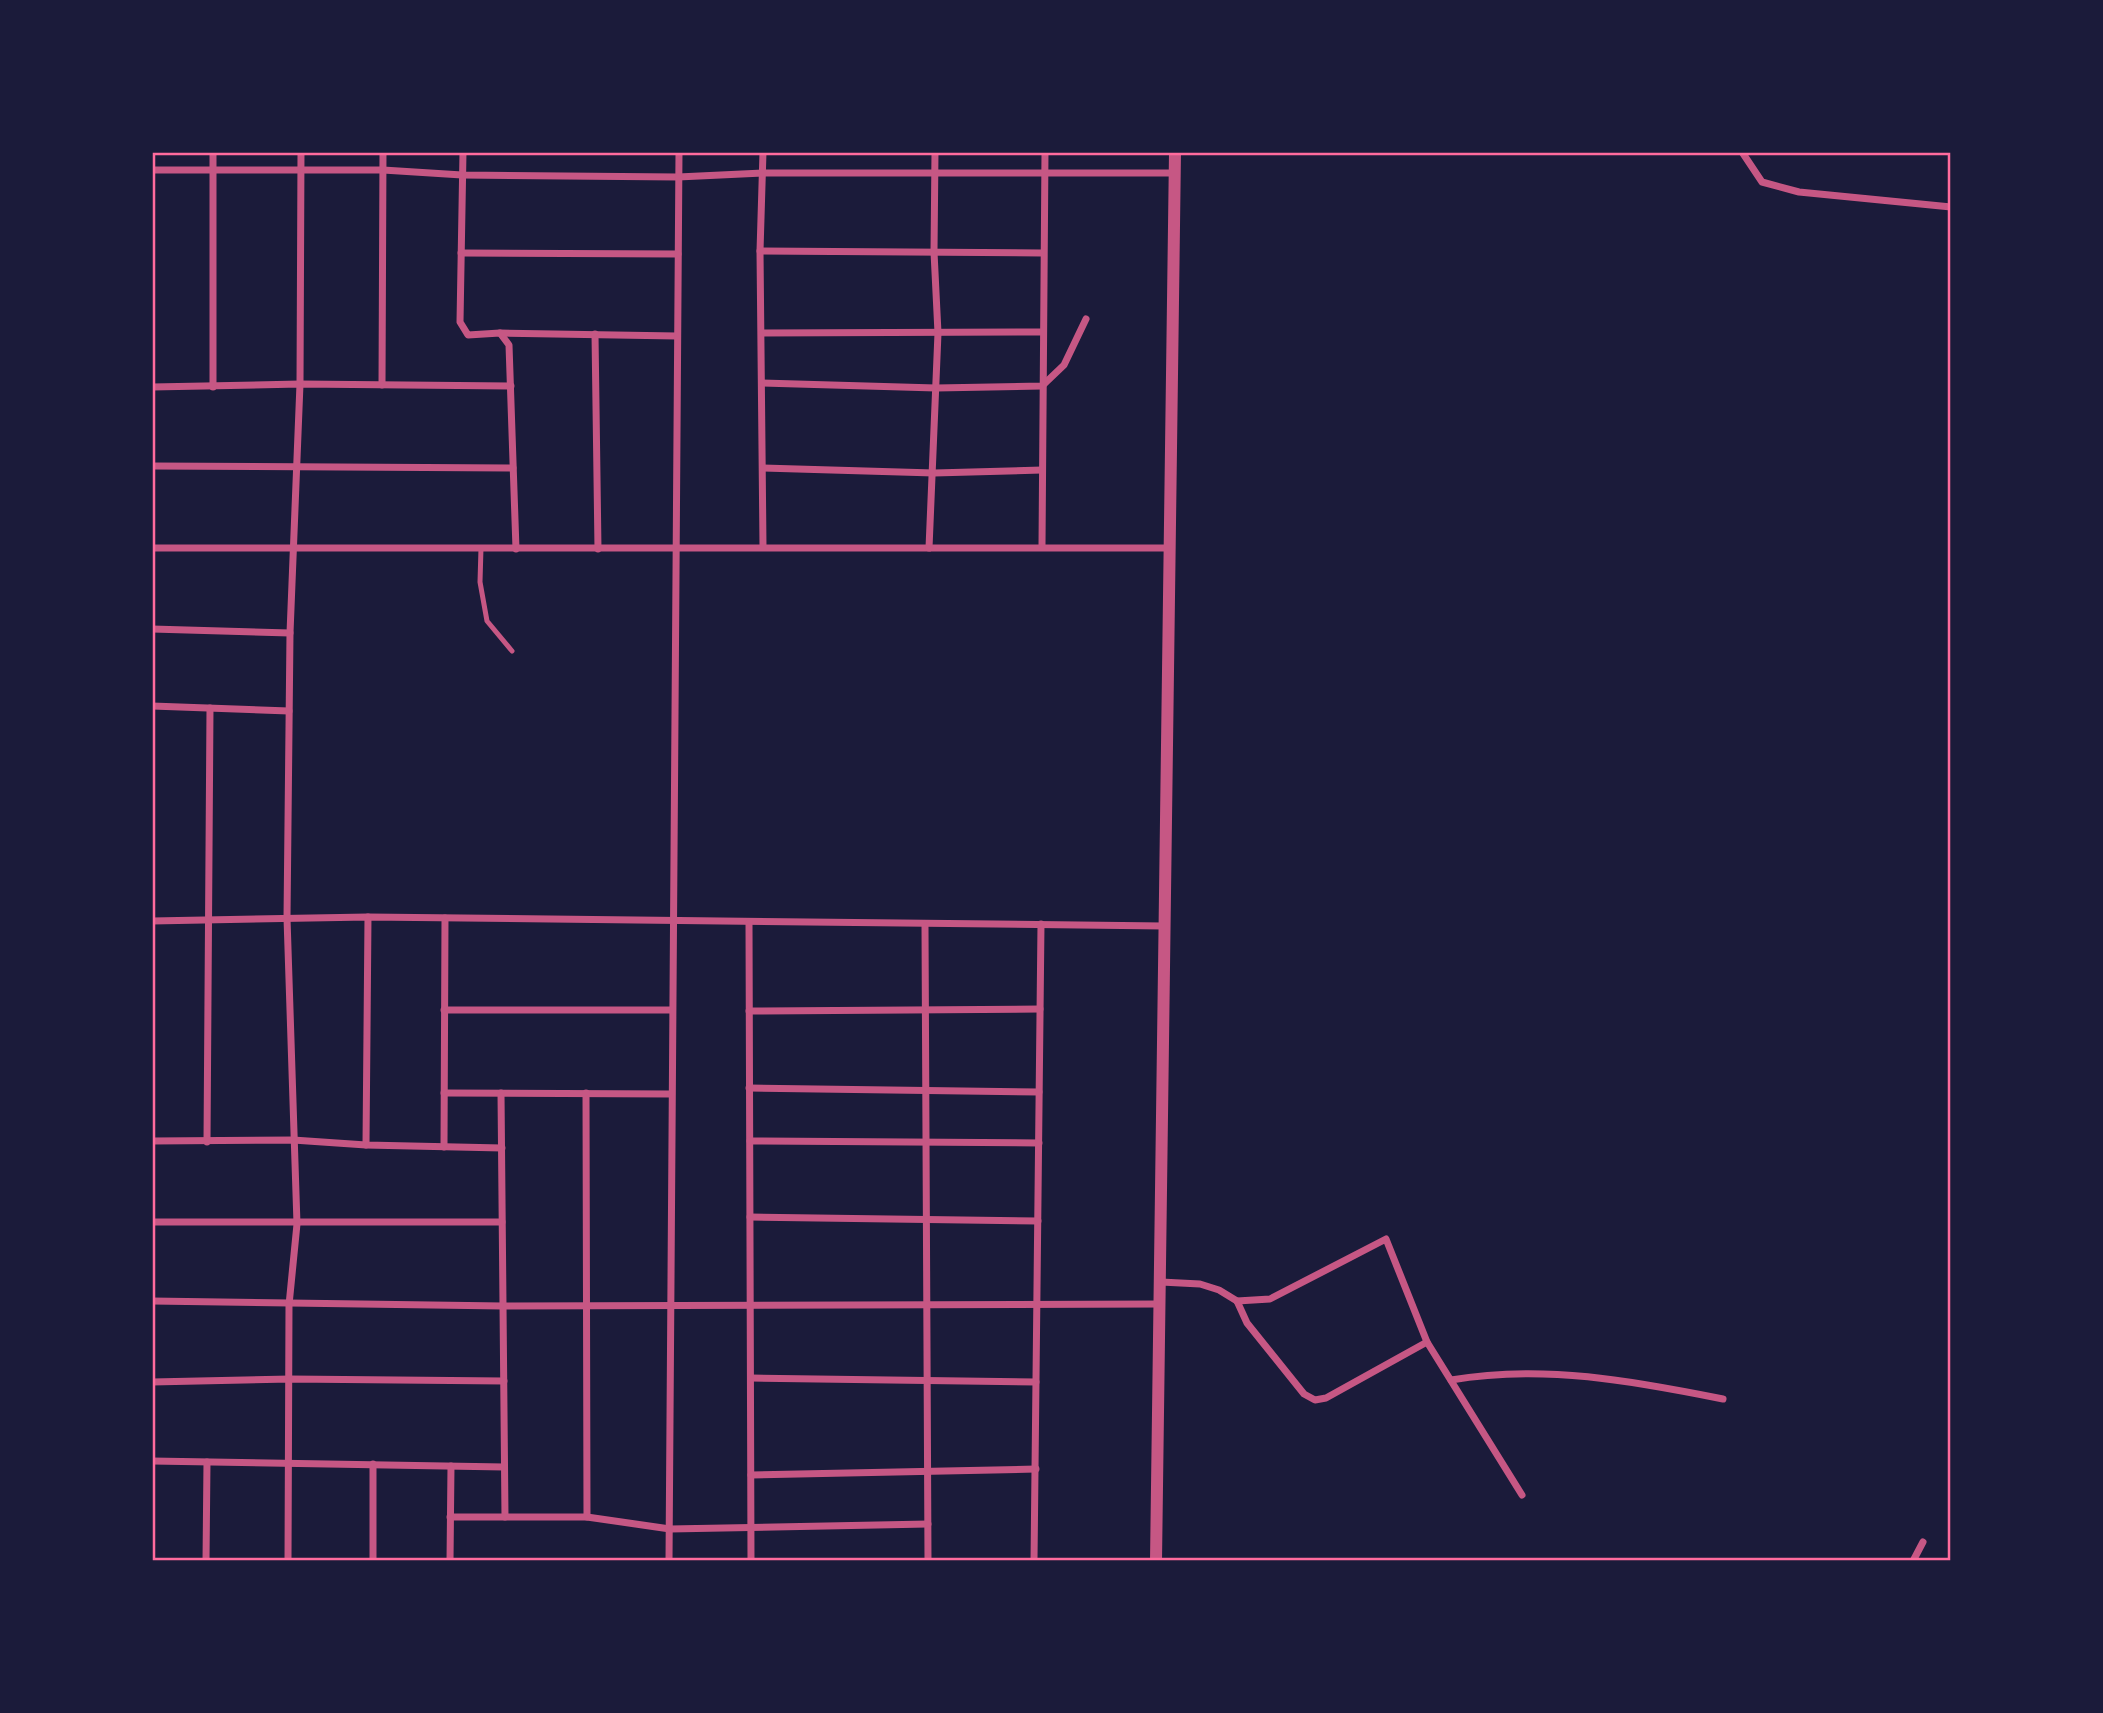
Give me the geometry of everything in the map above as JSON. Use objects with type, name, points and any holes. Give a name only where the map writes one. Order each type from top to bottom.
[{"type":"street","points":[[213,152],[213,387]]},
{"type":"street","points":[[288,1561],[289,1305],[297,1224],[287,918],[290,633],[300,384],[301,152]]},
{"type":"street","points":[[382,385],[383,152]]},
{"type":"street","points":[[463,152],[460,322],[468,335],[500,333],[677,336]]},
{"type":"street","points":[[669,1561],[678,152]]},
{"type":"street","points":[[763,152],[760,251],[763,333],[763,546]]},
{"type":"street","points":[[929,548],[938,333],[934,252],[936,152]]},
{"type":"street","points":[[1042,546],[1042,253],[1045,152]]},
{"type":"street","points":[[1156,1561],[1161,1304],[1167,548],[1175,152]]},
{"type":"street","points":[[1742,152],[1762,182],[1799,192],[1951,207]]},
{"type":"street","points":[[152,170],[383,170],[462,175],[678,177],[763,173],[1173,173]]},
{"type":"street","points":[[760,251],[1042,253]]},
{"type":"street","points":[[461,253],[678,254]]},
{"type":"street","points":[[762,383],[936,388],[1042,386],[1064,365],[1086,318]]},
{"type":"street","points":[[763,333],[1043,332]]},
{"type":"street","points":[[500,333],[509,345],[516,549]]},
{"type":"street","points":[[595,334],[598,549]]},
{"type":"street","points":[[152,387],[300,384],[511,386]]},
{"type":"street","points":[[152,466],[513,468]]},
{"type":"street","points":[[763,468],[934,474],[1042,470]]},
{"type":"street","points":[[152,548],[1167,548]]},
{"type":"street","points":[[152,629],[290,633]]},
{"type":"street","points":[[152,706],[289,711]]},
{"type":"street","points":[[207,1142],[210,708]]},
{"type":"street","points":[[152,921],[368,917],[925,926],[1164,926]]},
{"type":"street","points":[[366,1145],[368,917]]},
{"type":"street","points":[[444,1147],[445,918]]},
{"type":"street","points":[[749,923],[751,1561]]},
{"type":"street","points":[[1034,1561],[1041,924]]},
{"type":"street","points":[[925,926],[928,1561]]},
{"type":"street","points":[[749,1011],[1040,1009]]},
{"type":"street","points":[[444,1010],[671,1010]]},
{"type":"street","points":[[749,1088],[1039,1092]]},
{"type":"street","points":[[444,1093],[671,1094]]},
{"type":"street","points":[[501,1093],[505,1517]]},
{"type":"street","points":[[586,1093],[587,1517]]},
{"type":"street","points":[[152,1141],[293,1140],[366,1145],[502,1148]]},
{"type":"street","points":[[750,1141],[1039,1143]]},
{"type":"street","points":[[750,1217],[1038,1221]]},
{"type":"street","points":[[152,1222],[502,1222]]},
{"type":"street","points":[[1237,1301],[1270,1299],[1386,1239],[1427,1342],[1522,1495]]},
{"type":"street","points":[[1161,1282],[1199,1284],[1219,1290],[1237,1301],[1247,1323],[1304,1394],[1315,1400],[1326,1398],[1427,1342]]},
{"type":"street","points":[[152,1301],[503,1306],[1037,1302],[1161,1304]]},
{"type":"street","points":[[1451,1380],[1497,1372],[1558,1372],[1723,1399]]},
{"type":"street","points":[[751,1378],[1036,1382]]},
{"type":"street","points":[[152,1382],[290,1379],[504,1381]]},
{"type":"street","points":[[152,1461],[504,1467]]},
{"type":"street","points":[[206,1561],[207,1462]]},
{"type":"street","points":[[373,1464],[373,1561]]},
{"type":"street","points":[[450,1466],[450,1561]]},
{"type":"street","points":[[751,1475],[1036,1469]]},
{"type":"street","points":[[450,1517],[587,1517],[670,1529],[751,1530],[928,1524]]},
{"type":"street","points":[[1913,1561],[1923,1542]]},
{"type":"lane","points":[[481,548],[480,582],[487,621],[512,651]]}]
